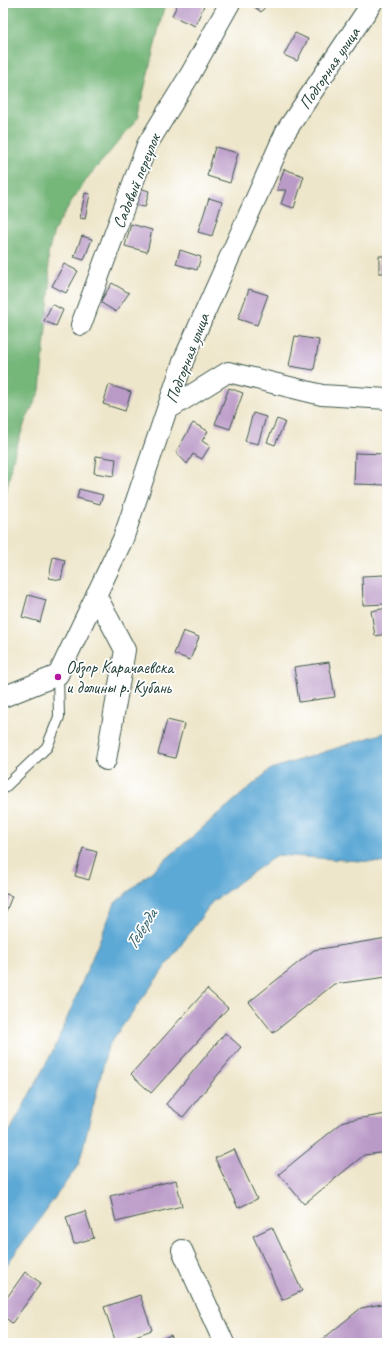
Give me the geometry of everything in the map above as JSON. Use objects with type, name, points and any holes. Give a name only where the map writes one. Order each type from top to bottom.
[{"type":"street","name":"Садовый переулок","points":[[81,325],[147,145],[191,73],[230,3]]},
{"type":"street","name":"Подгорная улица","points":[[58,675],[124,539],[184,359],[286,131],[372,3]]},
{"type":"street","points":[[167,410],[228,372],[322,395],[387,399]]},
{"type":"street","points":[[96,595],[125,650],[106,760]]},
{"type":"street","points":[[3,697],[58,675]]},
{"type":"street","points":[[182,1250],[224,1343]]},
{"type":"lane","points":[[3,789],[47,747],[60,717],[58,675]]},
{"type":"green space","points":[[3,3],[165,3],[137,119],[89,176],[71,202],[54,231],[48,254],[50,286],[40,391],[25,422],[15,451],[7,488],[3,519]]},
{"type":"water","name":"Теберда","points":[[387,732],[387,863],[277,855],[212,902],[108,1046],[79,1164],[3,1270],[3,1144],[56,1045],[115,903],[271,769]]},
{"type":"building","points":[[178,3],[205,3],[195,26],[172,16]]},
{"type":"building","points":[[249,3],[268,3],[261,12]]},
{"type":"building","points":[[295,33],[308,39],[297,61],[284,55]]},
{"type":"building","points":[[215,147],[238,153],[230,183],[207,176]]},
{"type":"building","points":[[284,169],[304,176],[294,208],[281,204],[286,190],[277,190]]},
{"type":"building","points":[[139,188],[149,191],[145,207],[135,205]]},
{"type":"building","points":[[85,193],[90,194],[85,219],[80,218]]},
{"type":"building","points":[[209,198],[222,202],[212,236],[198,232]]},
{"type":"building","points":[[131,224],[152,230],[147,252],[125,246]]},
{"type":"building","points":[[82,236],[92,239],[84,260],[74,257]]},
{"type":"building","points":[[180,250],[201,257],[197,270],[176,264]]},
{"type":"building","points":[[379,256],[387,256],[387,273],[379,273]]},
{"type":"building","points":[[64,264],[78,271],[66,293],[52,286]]},
{"type":"building","points":[[112,283],[129,293],[116,312],[100,302]]},
{"type":"building","points":[[249,289],[268,295],[257,325],[238,319]]},
{"type":"building","points":[[52,304],[63,310],[56,326],[44,321]]},
{"type":"building","points":[[295,336],[319,340],[314,370],[289,366]]},
{"type":"building","points":[[109,385],[131,392],[125,411],[103,404]]},
{"type":"building","points":[[229,388],[243,393],[230,429],[215,424]]},
{"type":"building","points":[[253,413],[266,417],[258,444],[245,441]]},
{"type":"building","points":[[277,419],[285,422],[275,445],[267,442]]},
{"type":"building","points":[[193,423],[208,431],[202,441],[210,446],[202,459],[193,454],[187,464],[176,452]]},
{"type":"building","points":[[355,453],[387,454],[387,485],[354,484]]},
{"type":"building","points":[[96,456],[116,459],[114,476],[94,473]]},
{"type":"building","points":[[79,489],[103,495],[100,504],[77,498]]},
{"type":"building","points":[[53,557],[65,560],[61,580],[49,578]]},
{"type":"building","points":[[385,575],[386,604],[363,605],[362,576]]},
{"type":"building","points":[[28,595],[46,600],[40,622],[22,617]]},
{"type":"building","points":[[387,608],[387,634],[375,636],[371,611]]},
{"type":"building","points":[[183,631],[199,637],[190,660],[174,654]]},
{"type":"building","points":[[329,662],[335,697],[299,702],[294,667]]},
{"type":"building","points":[[167,720],[184,724],[175,758],[158,754]]},
{"type":"building","points":[[83,848],[97,852],[89,880],[75,876]]},
{"type":"building","points":[[3,893],[12,896],[3,919]]},
{"type":"building","points":[[387,938],[387,977],[334,984],[273,1033],[249,1002],[314,950]]},
{"type":"building","points":[[207,989],[228,1008],[151,1093],[131,1074]]},
{"type":"building","points":[[225,1033],[241,1047],[183,1117],[166,1104]]},
{"type":"building","points":[[387,1114],[387,1152],[364,1155],[304,1204],[279,1174],[344,1121]]},
{"type":"building","points":[[234,1149],[257,1199],[238,1208],[215,1158]]},
{"type":"building","points":[[176,1180],[182,1206],[116,1222],[110,1196]]},
{"type":"building","points":[[85,1211],[94,1238],[74,1244],[66,1217]]},
{"type":"building","points":[[272,1227],[302,1291],[282,1300],[253,1236]]},
{"type":"building","points":[[25,1272],[41,1283],[12,1323],[3,1316],[3,1303]]},
{"type":"building","points":[[140,1295],[152,1330],[116,1343],[104,1307]]},
{"type":"building","points":[[387,1303],[387,1343],[318,1343],[361,1308]]},
{"type":"building","points":[[171,1335],[174,1343],[152,1343]]},
{"type":"place","name":"Обзор Карачаевска и долины р. Кубань","points":[[58,677]]}]
